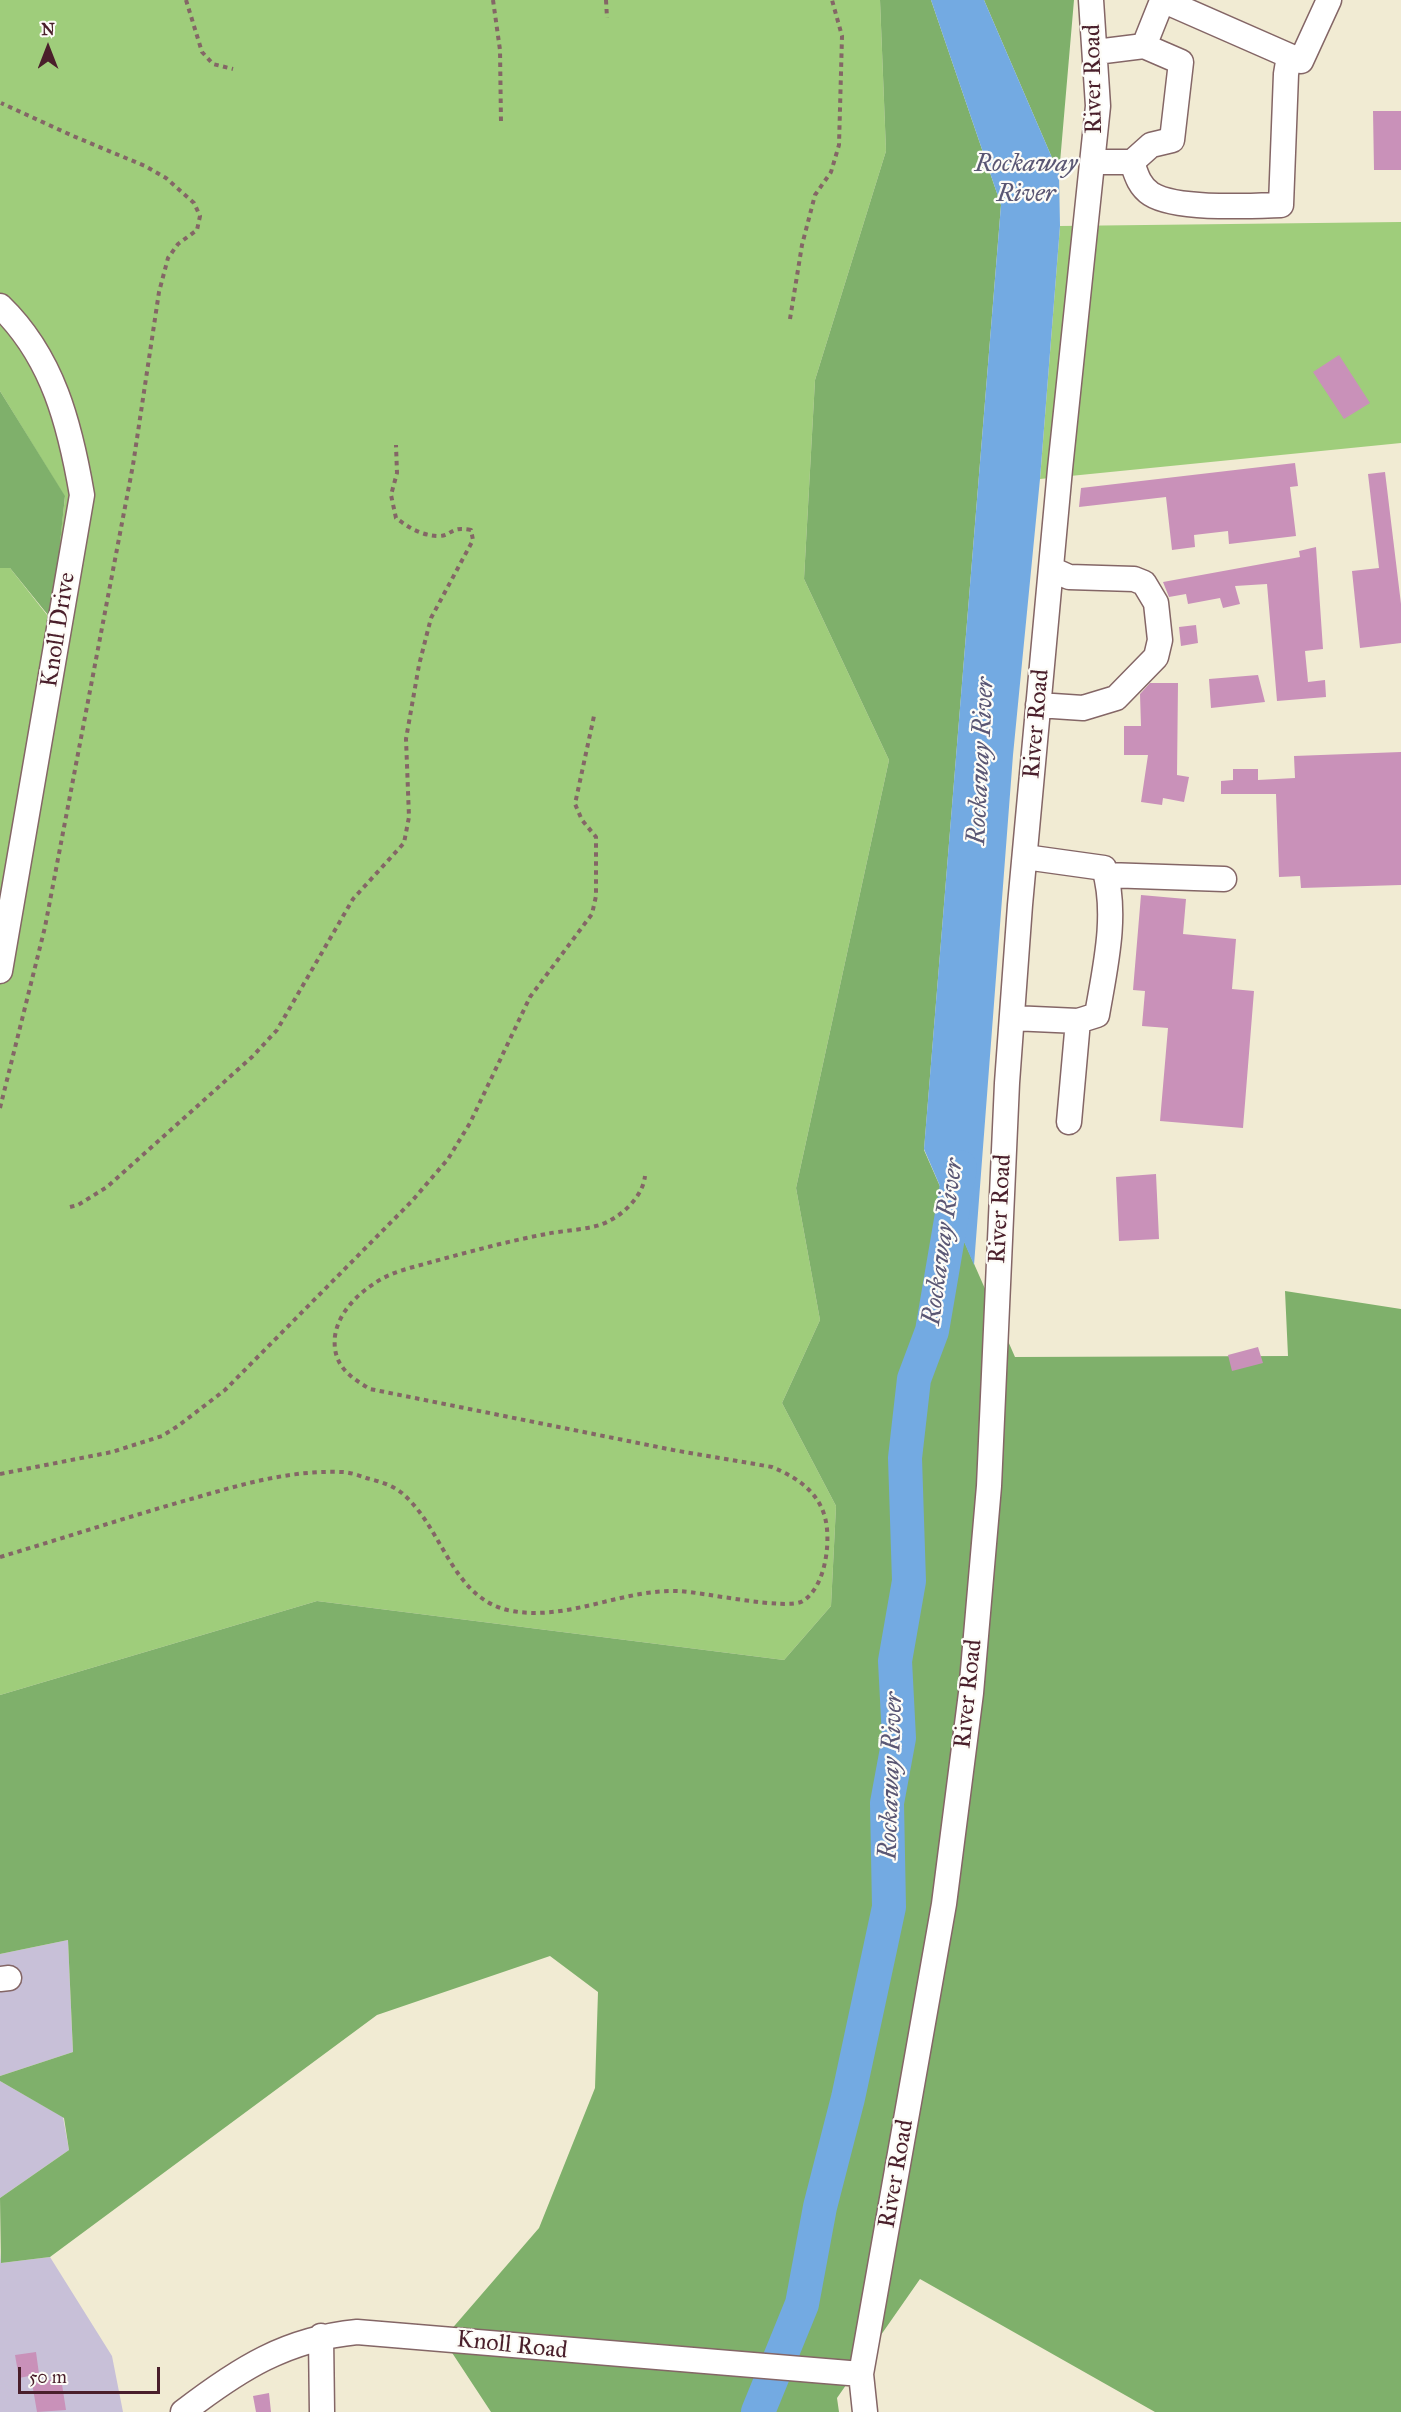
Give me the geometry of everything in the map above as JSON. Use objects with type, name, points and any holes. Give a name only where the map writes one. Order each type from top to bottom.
[{"type":"street","name":"River Road","points":[[865,2412],[861,2374],[944,1904],[971,1693],[989,1486],[1012,1018],[1024,857],[1098,106],[1092,0]]},
{"type":"street","points":[[1144,46],[1162,1],[1301,61],[1329,0]]},
{"type":"street","points":[[1093,162],[1132,162],[1151,145],[1172,140],[1181,63],[1144,46],[1096,52]]},
{"type":"street","points":[[1132,162],[1138,181],[1151,194],[1170,200],[1237,206],[1281,205],[1286,74],[1289,56]]},
{"type":"street","name":"Knoll Drive","points":[[0,306],[18,323],[41,356],[58,396],[72,439],[82,495],[0,971]]},
{"type":"street","points":[[1038,705],[1083,708],[1116,698],[1156,657],[1160,640],[1156,603],[1144,583],[1134,579],[1069,577],[1051,568]]},
{"type":"street","points":[[1012,1018],[1078,1021],[1097,1015],[1106,959],[1110,887],[1104,868],[1024,857]]},
{"type":"street","points":[[1106,875],[1224,879]]},
{"type":"street","points":[[1069,1122],[1078,1021]]},
{"type":"street","name":"Knoll Road","points":[[183,2412],[236,2375],[281,2349],[321,2336],[357,2332],[716,2364],[861,2374]]},
{"type":"street","points":[[321,2336],[322,2412]]},
{"type":"path","points":[[186,0],[202,52],[213,64],[233,69]]},
{"type":"path","points":[[493,0],[500,50],[501,123]]},
{"type":"path","points":[[606,0],[607,18]]},
{"type":"path","points":[[790,319],[802,245],[815,195],[831,172],[839,145],[842,36],[832,0]]},
{"type":"path","points":[[0,1108],[45,927],[133,465],[159,292],[168,258],[178,244],[197,230],[200,216],[194,203],[166,178],[145,165],[73,136],[1,103]]},
{"type":"path","points":[[70,1207],[78,1205],[107,1187],[252,1057],[277,1030],[353,899],[404,843],[409,817],[406,739],[419,665],[431,618],[473,540],[471,530],[457,527],[441,536],[415,532],[396,518],[391,495],[397,473],[396,445]]},
{"type":"path","points":[[0,1474],[112,1452],[162,1436],[178,1426],[225,1390],[412,1201],[448,1159],[470,1123],[530,996],[592,914],[596,896],[596,837],[582,820],[575,804],[594,716]]},
{"type":"path","points":[[0,1557],[236,1486],[290,1474],[345,1472],[379,1481],[402,1492],[418,1509],[464,1582],[491,1604],[511,1611],[547,1614],[674,1591],[705,1593],[769,1604],[793,1604],[803,1601],[817,1585],[829,1545],[826,1512],[813,1492],[786,1473],[772,1467],[683,1452],[370,1389],[348,1376],[339,1364],[335,1343],[336,1327],[346,1308],[375,1282],[402,1270],[454,1256],[535,1236],[607,1222],[628,1208],[644,1184],[645,1176]]},
{"type":"shaded area","points":[[68,1940],[73,2052],[0,2076],[0,1954]]},
{"type":"shaded area","points":[[0,2081],[63,2117],[69,2150],[0,2198]]},
{"type":"shaded area","points":[[0,2252],[1,2263],[50,2257],[112,2356],[123,2412],[0,2412]]},
{"type":"green space","points":[[0,0],[880,0],[886,151],[815,380],[804,579],[889,760],[796,1188],[820,1320],[782,1403],[836,1506],[831,1606],[784,1660],[317,1601],[0,1695],[0,568],[10,568],[51,620],[65,497],[0,391]]},
{"type":"green space","points":[[880,0],[931,0],[1001,205],[924,1150],[1015,1357],[1288,1356],[1285,1291],[1401,1309],[1401,2412],[1155,2412],[920,2279],[837,2398],[839,2412],[491,2412],[443,2339],[539,2228],[595,2088],[598,1992],[550,1956],[377,2015],[50,2257],[1,2263],[0,2198],[69,2150],[64,2118],[0,2081],[0,2076],[73,2052],[68,1940],[0,1954],[0,1695],[317,1601],[784,1660],[831,1606],[836,1506],[782,1403],[820,1320],[796,1188],[889,760],[804,579],[815,380],[886,151]]},
{"type":"green space","points":[[984,0],[1074,0],[1059,174]]},
{"type":"green space","points":[[1401,222],[1401,443],[1040,479],[1060,226]]},
{"type":"green space","points":[[0,391],[65,496],[52,620],[10,568],[0,568]]},
{"type":"water","name":"Rockaway River","points":[[931,0],[984,0],[1059,174],[1060,226],[1040,479],[1013,755],[974,1265],[924,1149],[1001,205]]},
{"type":"building","points":[[1373,111],[1401,111],[1401,170],[1374,170]]},
{"type":"building","points":[[1339,355],[1370,403],[1344,419],[1313,372]]},
{"type":"building","points":[[1295,463],[1298,486],[1290,487],[1296,536],[1229,544],[1228,531],[1194,535],[1195,547],[1172,550],[1166,497],[1079,507],[1081,488]]},
{"type":"building","points":[[1385,472],[1401,604],[1401,643],[1360,648],[1352,571],[1379,568],[1368,474]]},
{"type":"building","points":[[1316,547],[1323,649],[1305,651],[1308,682],[1325,680],[1326,697],[1277,701],[1267,584],[1235,586],[1240,604],[1223,608],[1220,598],[1188,604],[1186,594],[1169,597],[1163,582],[1300,557],[1299,551]]},
{"type":"building","points":[[1196,625],[1198,643],[1181,646],[1179,627]]},
{"type":"building","points":[[1258,675],[1265,702],[1211,708],[1209,679]]},
{"type":"building","points":[[1150,683],[1178,683],[1177,775],[1189,777],[1184,802],[1163,798],[1162,805],[1141,802],[1148,755],[1124,755],[1124,726],[1141,726],[1140,694]]},
{"type":"building","points":[[1401,752],[1401,885],[1301,888],[1300,876],[1279,877],[1276,794],[1221,794],[1221,781],[1233,780],[1233,769],[1258,769],[1258,780],[1295,778],[1294,756]]},
{"type":"building","points":[[1141,895],[1186,899],[1183,934],[1236,939],[1232,989],[1254,991],[1243,1128],[1160,1121],[1168,1028],[1142,1026],[1145,991],[1133,990]]},
{"type":"building","points":[[1156,1174],[1159,1239],[1119,1241],[1116,1177]]},
{"type":"building","points":[[1258,1347],[1263,1363],[1232,1371],[1228,1355]]},
{"type":"building","points":[[36,2352],[39,2374],[19,2378],[15,2355]]},
{"type":"building","points":[[61,2378],[66,2410],[37,2412],[32,2383]]},
{"type":"building","points":[[269,2393],[271,2412],[256,2412],[253,2396]]},
{"type":"waterway","name":"Rockaway River","points":[[758,2412],[802,2304],[820,2207],[848,2098],[889,1907],[887,1803],[899,1738],[895,1661],[909,1581],[905,1458],[914,1379],[932,1331],[960,1167]]}]
